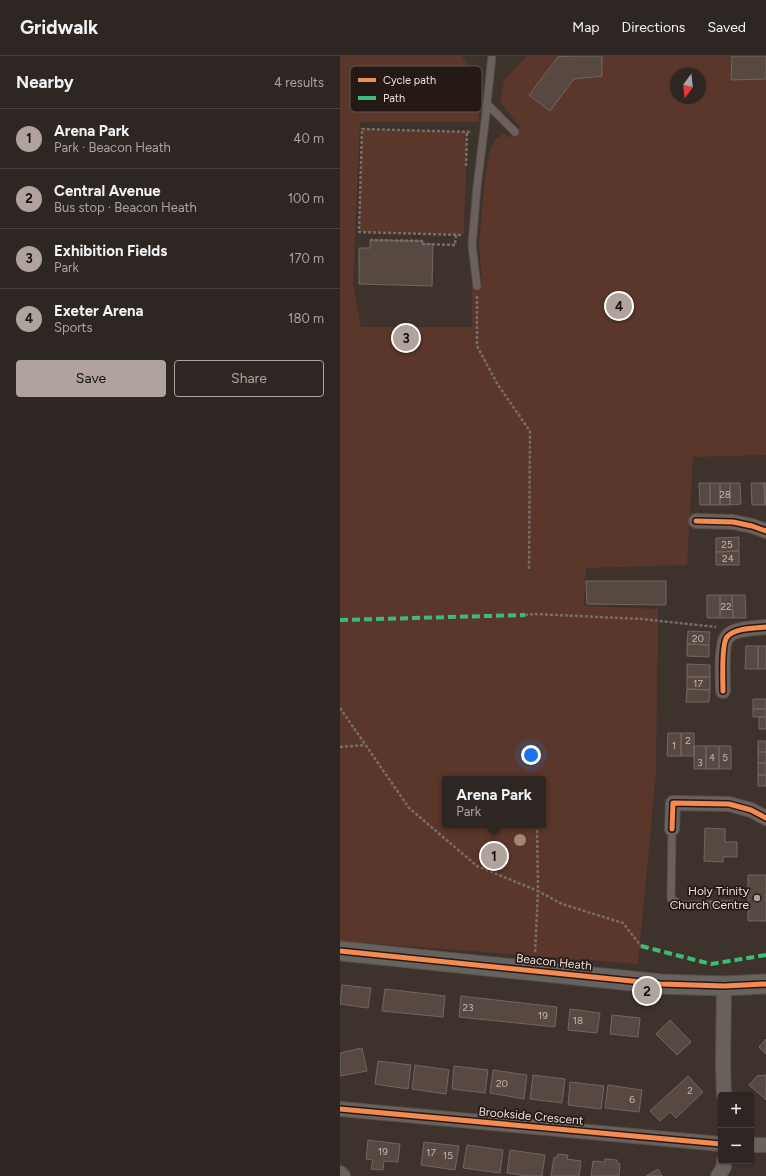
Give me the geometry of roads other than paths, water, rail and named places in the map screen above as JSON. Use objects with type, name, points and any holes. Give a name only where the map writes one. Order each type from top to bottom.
[{"type":"street","points":[[696,521],[733,522],[752,526],[766,532]]},
{"type":"street","points":[[723,691],[724,645],[727,637],[736,631],[766,627]]},
{"type":"street","points":[[672,829],[673,803],[730,804],[751,810],[766,818]]},
{"type":"street","name":"Beacon Heath","points":[[340,951],[661,984],[724,986],[766,984]]},
{"type":"street","points":[[724,986],[724,1092]]},
{"type":"street","name":"Brookside Crescent","points":[[340,1109],[718,1144]]},
{"type":"street","points":[[754,1145],[766,1145]]},
{"type":"street","points":[[718,1176],[724,1167],[724,1164]]},
{"type":"lane","points":[[477,286],[472,245],[492,56]]},
{"type":"lane","points":[[487,104],[515,132]]},
{"type":"lane","points":[[672,829],[671,899],[682,905],[736,904]]},
{"type":"place","name":"Exeter Arena","points":[[619,306]]},
{"type":"place","name":"Exhibition Fields","points":[[406,338]]},
{"type":"place","name":"Arena Park","points":[[494,856]]},
{"type":"place","name":"Holy Trinity Church Centre","points":[[757,898]]},
{"type":"place","name":"Central Avenue","points":[[647,991]]}]
